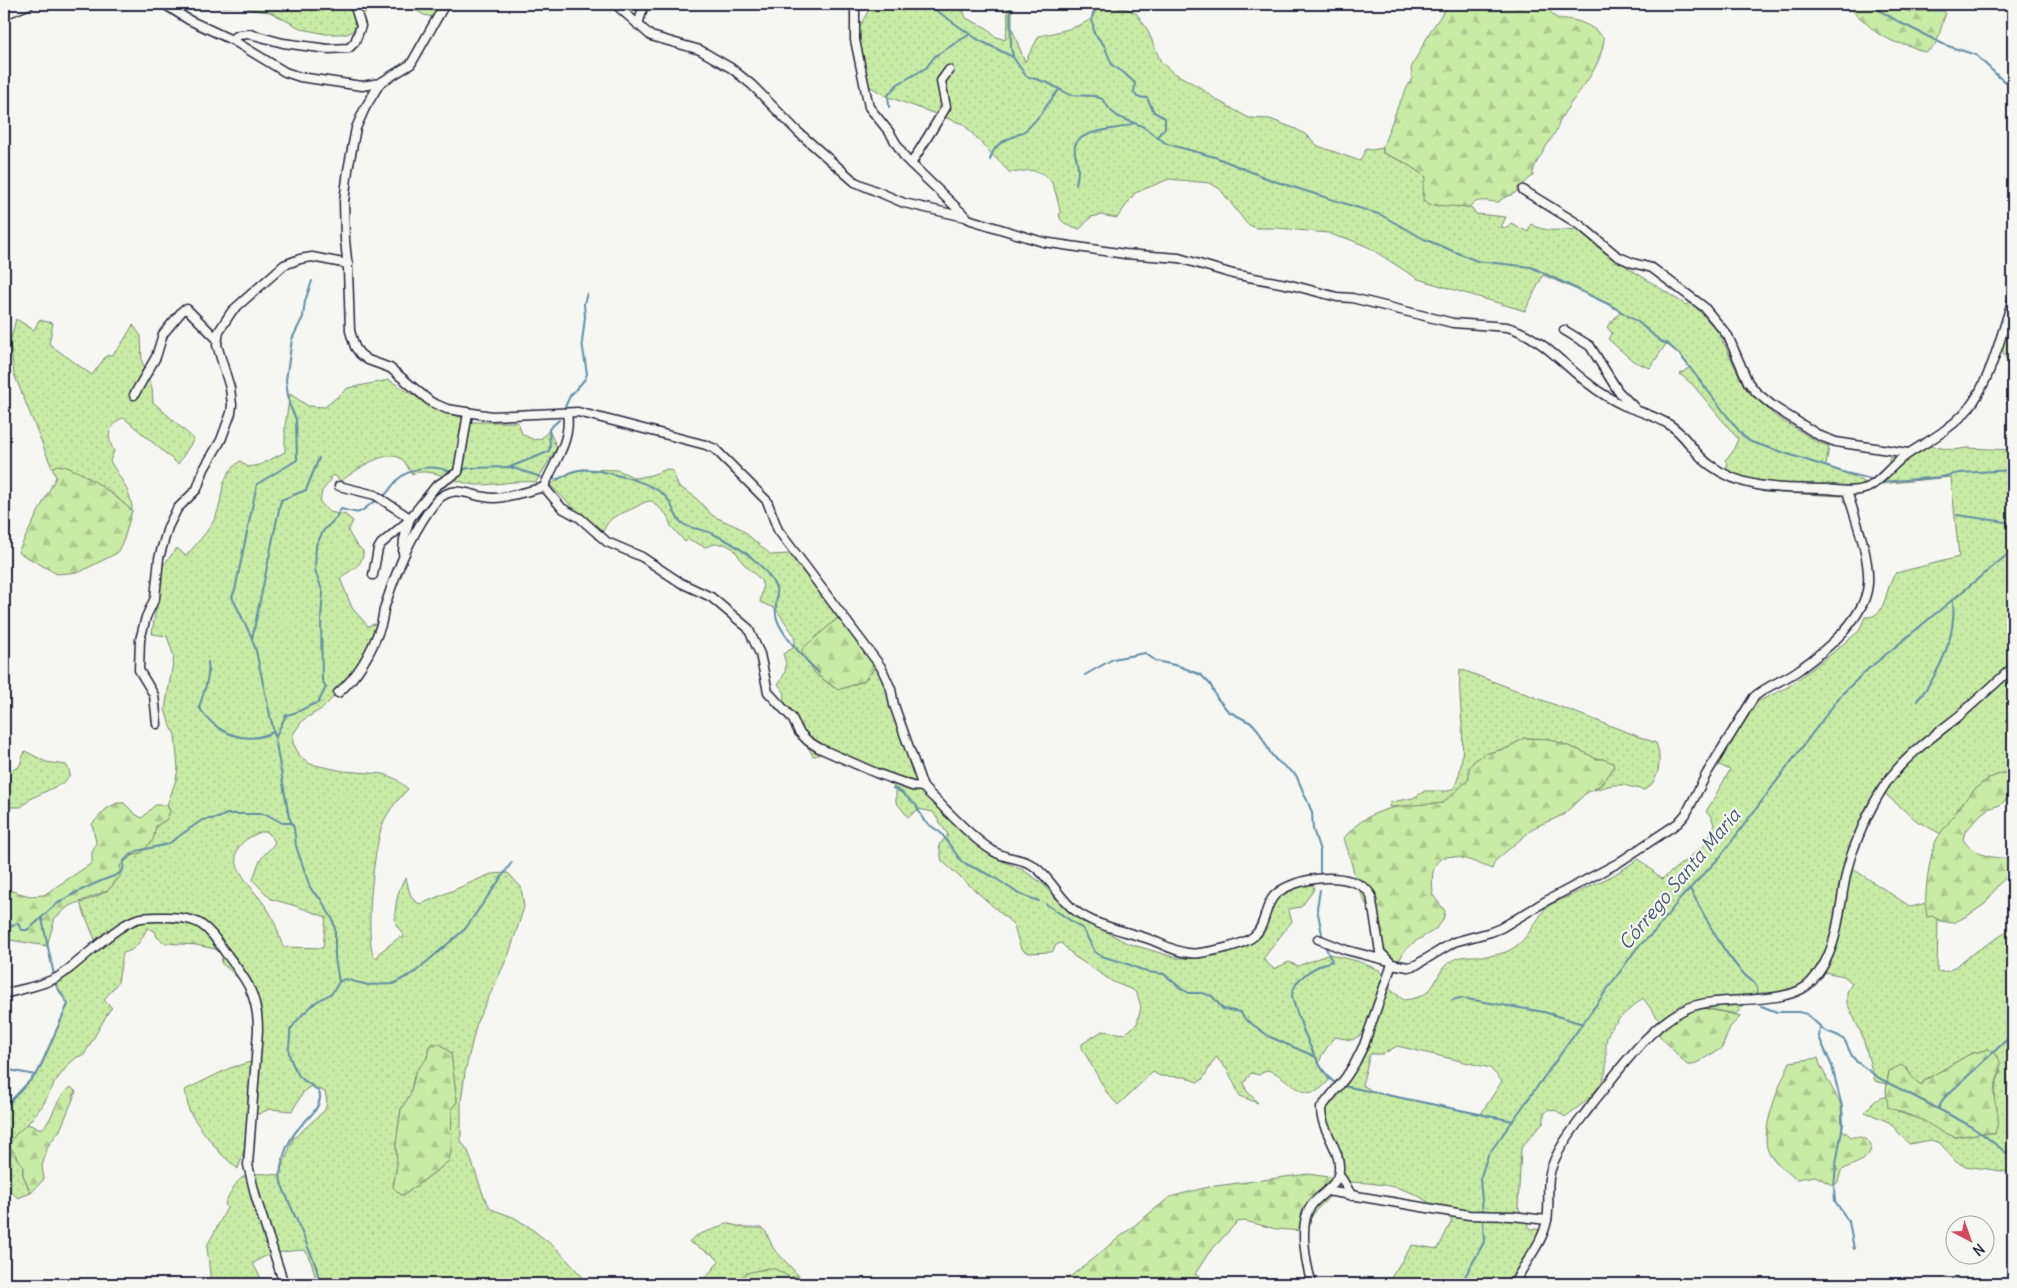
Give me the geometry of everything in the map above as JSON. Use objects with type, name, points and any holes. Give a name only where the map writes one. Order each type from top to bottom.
[{"type":"street","points":[[4,14],[30,4]]},
{"type":"street","points":[[164,4],[189,20],[231,39],[291,74],[355,85],[380,83],[406,68],[414,60],[445,4]]},
{"type":"street","points":[[231,39],[239,35],[250,34],[287,44],[334,49],[351,47],[361,26],[354,4]]},
{"type":"street","points":[[615,4],[651,36],[700,50],[730,68],[752,85],[798,132],[855,182],[904,203],[965,217],[1049,243],[1125,254],[1180,258],[1233,274],[1291,285],[1337,297],[1352,298],[1453,323],[1515,329],[1536,340],[1588,384],[1610,398],[1669,424],[1678,430],[1708,464],[1740,480],[1769,488],[1847,491],[1863,489],[1875,483],[1892,465],[1945,430],[1976,399],[1990,367],[2013,298]]},
{"type":"street","points":[[638,25],[644,4]]},
{"type":"street","points":[[854,4],[854,34],[868,105],[890,133],[899,151],[910,164],[965,217]]},
{"type":"street","points":[[910,164],[946,107],[941,81],[950,70]]},
{"type":"street","points":[[380,83],[360,118],[352,149],[344,214],[350,331],[358,352],[368,360],[396,372],[436,405],[468,413],[499,416],[586,414],[710,447],[726,459],[767,501],[778,530],[881,667],[891,689],[897,714],[923,788],[956,821],[988,848],[1001,856],[1021,860],[1033,865],[1074,910],[1100,924],[1158,942],[1182,952],[1200,953],[1237,944],[1253,937],[1260,930],[1270,900],[1285,888],[1308,880],[1346,880],[1362,885],[1371,895],[1379,949],[1391,964]]},
{"type":"street","points":[[1522,190],[1580,225],[1618,256],[1633,263],[1652,268],[1704,307],[1728,336],[1748,382],[1756,392],[1774,407],[1820,436],[1836,442],[1908,454]]},
{"type":"street","points":[[217,339],[221,326],[232,311],[284,265],[312,257],[348,264]]},
{"type":"street","points":[[134,395],[156,357],[163,334],[187,309],[217,339],[230,388],[232,406],[221,440],[204,469],[197,489],[177,510],[168,527],[159,558],[155,598],[146,617],[140,640],[138,666],[140,674],[154,695],[157,724]]},
{"type":"street","points":[[1564,330],[1590,346],[1618,391],[1637,411]]},
{"type":"street","points":[[373,574],[378,549],[381,544],[410,518],[436,486],[458,472],[468,413]]},
{"type":"street","points":[[544,487],[566,439],[569,422],[567,413]]},
{"type":"street","points":[[340,486],[375,495],[410,518]]},
{"type":"street","points":[[338,692],[350,683],[365,662],[381,624],[386,603],[402,558],[433,504],[443,494],[457,490],[496,498],[544,487]]},
{"type":"street","points":[[544,487],[562,508],[580,518],[607,542],[642,557],[681,583],[711,597],[748,628],[760,654],[768,692],[788,713],[808,741],[819,748],[876,773],[923,788]]},
{"type":"street","points":[[1318,940],[1346,950],[1380,958],[1391,964],[1402,967],[1412,966],[1454,942],[1496,930],[1618,863],[1681,820],[1745,708],[1754,697],[1760,691],[1791,676],[1808,663],[1844,631],[1860,610],[1866,595],[1867,569],[1847,491]]},
{"type":"street","points":[[402,558],[404,539],[410,518]]},
{"type":"street","points":[[1514,1284],[1535,1248],[1547,1220],[1547,1181],[1554,1160],[1562,1146],[1605,1088],[1653,1033],[1690,1006],[1793,994],[1810,983],[1830,951],[1840,920],[1853,850],[1880,794],[1910,756],[2013,668]]},
{"type":"street","points":[[4,994],[57,978],[122,928],[139,918],[190,919],[200,922],[210,932],[247,983],[257,1008],[258,1030],[248,1164],[256,1198],[284,1284]]},
{"type":"street","points":[[1352,1196],[1339,1174],[1339,1164],[1321,1108],[1346,1077],[1364,1045],[1391,964]]},
{"type":"street","points":[[1312,1284],[1304,1239],[1305,1221],[1311,1206],[1327,1191],[1339,1174]]},
{"type":"street","points":[[1327,1191],[1482,1216],[1512,1216],[1547,1220]]},
{"type":"green space","points":[[208,4],[408,4],[408,6],[390,5],[375,8],[362,15],[353,31],[347,34],[326,34],[302,29],[270,12],[253,10],[244,6],[219,7]]},
{"type":"green space","points":[[408,4],[450,4],[433,17],[424,15],[408,6]]},
{"type":"green space","points":[[872,4],[961,4],[966,18],[987,28],[994,36],[1005,40],[1008,24],[1007,4],[1012,4],[1012,29],[1025,62],[1039,36],[1069,29],[1084,23],[1094,15],[1098,4],[1111,4],[1118,8],[1128,9],[1137,14],[1147,29],[1161,62],[1171,71],[1201,88],[1215,99],[1249,118],[1270,119],[1296,129],[1308,136],[1318,146],[1360,161],[1366,149],[1383,148],[1383,153],[1404,162],[1426,177],[1422,194],[1428,205],[1467,206],[1472,208],[1476,214],[1506,217],[1501,227],[1507,228],[1511,223],[1528,232],[1531,224],[1548,230],[1578,229],[1604,252],[1686,305],[1691,302],[1719,333],[1745,388],[1774,415],[1819,443],[1829,446],[1826,466],[1855,477],[1866,483],[1868,487],[1841,496],[1764,492],[1723,478],[1720,475],[1728,464],[1725,460],[1732,453],[1738,439],[1693,385],[1680,374],[1690,367],[1681,355],[1666,344],[1650,368],[1633,361],[1608,339],[1612,333],[1607,327],[1621,311],[1543,275],[1525,311],[1418,279],[1368,247],[1346,238],[1328,233],[1256,228],[1247,224],[1220,189],[1210,183],[1169,179],[1135,193],[1117,218],[1101,215],[1091,217],[1080,229],[1066,224],[1060,218],[1060,210],[1054,188],[1044,174],[1030,171],[1009,172],[963,124],[886,96],[864,83],[853,39]]},
{"type":"green space","points":[[1449,4],[1534,4],[1548,9],[1556,18],[1570,19],[1588,25],[1604,38],[1599,60],[1594,70],[1562,117],[1536,164],[1533,176],[1515,193],[1503,198],[1499,202],[1479,201],[1469,207],[1428,205],[1423,200],[1423,186],[1426,177],[1404,162],[1383,153],[1383,146],[1398,106],[1412,78],[1411,68],[1431,30]]},
{"type":"green space","points":[[1845,4],[1893,4],[1907,11],[1944,11],[1946,14],[1937,42],[1930,50],[1924,52],[1908,45],[1894,42],[1877,33]]},
{"type":"green space","points":[[2013,310],[2013,374],[2001,347]]},
{"type":"green space","points":[[16,319],[34,330],[39,320],[53,323],[49,344],[92,375],[106,356],[112,355],[121,345],[133,325],[141,336],[142,362],[152,388],[153,402],[194,439],[178,464],[124,418],[120,419],[113,426],[109,437],[114,451],[110,461],[128,491],[132,511],[107,490],[80,473],[60,465],[52,468],[14,374],[10,342]]},
{"type":"green space","points":[[389,380],[428,404],[473,422],[518,422],[522,434],[534,440],[542,438],[549,430],[557,448],[536,482],[477,485],[428,472],[411,474],[403,460],[388,456],[371,462],[341,481],[334,475],[329,478],[331,480],[322,491],[320,502],[329,512],[346,515],[353,521],[348,531],[355,543],[363,551],[359,564],[340,578],[352,608],[368,626],[382,622],[379,636],[365,652],[360,666],[343,682],[336,694],[323,708],[303,720],[293,734],[293,743],[300,756],[310,764],[343,771],[384,774],[396,779],[408,789],[388,813],[383,823],[376,850],[370,911],[371,946],[374,957],[378,957],[380,952],[400,937],[403,939],[404,937],[396,924],[395,914],[399,893],[406,878],[412,897],[421,904],[491,874],[508,873],[521,887],[524,907],[509,954],[477,1022],[465,1072],[461,1102],[461,1141],[468,1151],[484,1197],[491,1209],[513,1217],[528,1226],[557,1249],[589,1284],[317,1284],[312,1264],[305,1250],[271,1255],[253,1264],[262,1280],[267,1284],[211,1284],[207,1246],[227,1208],[225,1203],[235,1185],[240,1179],[251,1174],[279,1175],[293,1139],[325,1110],[327,1102],[325,1092],[311,1086],[304,1091],[292,1111],[269,1109],[259,1114],[250,1112],[250,1132],[238,1169],[221,1154],[189,1111],[185,1090],[230,1068],[254,1061],[255,1031],[252,1006],[242,984],[221,963],[223,954],[220,950],[196,945],[165,943],[157,937],[155,931],[147,928],[135,947],[123,953],[118,982],[104,1000],[112,1008],[84,1055],[77,1057],[68,1065],[55,1082],[43,1105],[25,1127],[15,1135],[12,1153],[23,1166],[23,1175],[31,1193],[18,1198],[8,1189],[4,1193],[4,1108],[38,1073],[68,1004],[55,982],[99,949],[80,903],[101,894],[112,886],[119,874],[120,866],[146,847],[153,836],[156,826],[167,819],[170,811],[167,805],[176,780],[178,768],[175,735],[165,709],[174,657],[167,636],[152,634],[157,601],[157,573],[177,548],[186,556],[209,528],[218,510],[224,481],[232,468],[240,461],[248,467],[260,465],[285,452],[285,426],[290,394],[308,406],[325,407],[348,388]],"holes":[[[261,832],[268,832],[275,842],[261,860],[253,880],[271,899],[326,917],[323,948],[283,947],[269,912],[243,877],[236,857],[238,848],[246,840]],[[432,1044],[440,1044],[451,1053],[457,1102],[452,1108],[444,1165],[404,1195],[393,1187],[397,1165],[396,1144],[401,1109],[410,1095],[414,1076],[427,1058],[429,1047]]]},
{"type":"green space","points":[[1929,446],[1953,450],[1967,448],[2013,450],[2013,772],[1990,778],[1980,785],[1963,803],[1941,834],[1917,821],[1884,793],[1873,808],[1850,867],[1911,907],[1926,903],[1926,910],[1938,920],[1937,972],[1949,971],[2013,928],[2013,1175],[2009,1172],[1965,1166],[1956,1162],[1940,1143],[1931,1140],[1909,1144],[1889,1122],[1865,1112],[1876,1100],[1886,1097],[1898,1112],[1922,1120],[1955,1137],[1983,1133],[1995,1134],[1994,1094],[2001,1071],[1989,1049],[1970,1054],[1925,1080],[1922,1085],[1914,1081],[1907,1068],[1889,1071],[1887,1084],[1875,1081],[1862,1035],[1847,1003],[1847,992],[1852,983],[1844,976],[1818,971],[1797,990],[1752,996],[1736,1014],[1694,1006],[1664,1027],[1643,998],[1618,1019],[1610,1029],[1606,1042],[1606,1068],[1601,1083],[1596,1090],[1565,1117],[1557,1111],[1549,1109],[1544,1114],[1544,1121],[1521,1148],[1518,1207],[1531,1229],[1549,1230],[1514,1284],[1387,1284],[1412,1245],[1438,1249],[1452,1220],[1424,1199],[1402,1189],[1370,1183],[1340,1182],[1339,1168],[1320,1114],[1360,1060],[1364,1033],[1352,1040],[1334,1037],[1319,1063],[1329,1080],[1320,1089],[1312,1092],[1305,1092],[1267,1070],[1259,1075],[1251,1073],[1244,1083],[1246,1090],[1258,1103],[1240,1096],[1228,1071],[1216,1057],[1202,1080],[1197,1082],[1185,1077],[1160,1076],[1153,1072],[1118,1105],[1107,1093],[1082,1048],[1082,1044],[1102,1031],[1125,1034],[1137,1024],[1141,1007],[1137,994],[1133,990],[1113,982],[1075,957],[1061,943],[1056,945],[1052,952],[1028,953],[1021,949],[1013,924],[942,861],[939,845],[948,835],[933,812],[919,809],[908,817],[896,802],[896,790],[892,784],[833,752],[813,756],[794,725],[773,705],[783,701],[785,693],[778,684],[785,670],[783,654],[793,648],[795,642],[794,635],[776,609],[760,602],[763,587],[761,580],[743,563],[734,549],[725,544],[705,547],[688,539],[685,542],[671,526],[667,515],[652,501],[645,502],[617,515],[606,525],[601,538],[585,519],[550,485],[569,473],[582,469],[618,470],[635,478],[667,469],[673,471],[678,486],[694,496],[713,516],[740,528],[771,555],[790,554],[838,618],[833,622],[816,674],[833,687],[844,688],[864,681],[876,666],[896,703],[906,745],[938,809],[989,855],[1023,870],[1042,883],[1061,905],[1084,920],[1127,943],[1177,958],[1200,958],[1244,946],[1255,938],[1270,905],[1278,897],[1300,886],[1314,883],[1313,891],[1301,907],[1288,909],[1292,921],[1263,959],[1274,969],[1289,962],[1298,966],[1329,954],[1357,961],[1379,970],[1391,990],[1404,1000],[1417,998],[1425,993],[1431,988],[1442,969],[1455,959],[1466,956],[1498,954],[1516,946],[1522,941],[1546,907],[1612,876],[1639,859],[1662,879],[1706,844],[1714,825],[1711,816],[1706,812],[1730,770],[1717,764],[1742,721],[1757,702],[1788,687],[1859,631],[1865,617],[1878,613],[1882,607],[1889,586],[1896,573],[1959,557],[1951,477],[1880,484],[1886,474],[1890,457],[1903,458]],"holes":[[[1397,1046],[1490,1068],[1502,1081],[1481,1114],[1376,1093],[1362,1085],[1370,1054],[1383,1054]]]},
{"type":"green space","points":[[57,465],[75,470],[86,476],[107,490],[132,511],[124,539],[117,553],[80,572],[57,574],[18,552],[56,477],[52,468]]},
{"type":"green space","points":[[838,618],[876,666],[864,681],[838,690],[816,674],[801,653],[803,648]]},
{"type":"green space","points":[[1460,669],[1656,743],[1659,762],[1653,782],[1644,790],[1623,785],[1612,785],[1594,790],[1602,784],[1603,759],[1596,759],[1586,753],[1550,739],[1524,738],[1508,748],[1488,753],[1469,775],[1469,779],[1443,804],[1389,807],[1391,802],[1413,798],[1425,791],[1448,791],[1454,788],[1462,760],[1463,745]]},
{"type":"green space","points":[[1524,738],[1550,739],[1586,753],[1596,759],[1603,759],[1613,763],[1614,767],[1602,784],[1585,794],[1563,815],[1535,827],[1495,861],[1492,869],[1459,857],[1449,856],[1441,859],[1435,865],[1432,894],[1445,911],[1442,921],[1437,928],[1405,950],[1400,959],[1398,971],[1387,961],[1358,886],[1344,838],[1355,827],[1377,813],[1401,806],[1443,803],[1469,779],[1469,768],[1475,760],[1488,753],[1508,748]]},
{"type":"green space","points":[[25,751],[46,762],[66,765],[70,775],[63,783],[32,798],[21,807],[4,807],[4,770],[7,772],[19,767]]},
{"type":"green space","points":[[2013,772],[2013,794],[2000,805],[1988,809],[1981,814],[1965,832],[1963,839],[1967,845],[1978,853],[1999,858],[2013,858],[2013,871],[1998,885],[1985,904],[1967,916],[1953,923],[1941,921],[1932,916],[1927,917],[1927,879],[1936,841],[1968,796],[1993,777],[2002,773]]},
{"type":"green space","points":[[117,803],[124,803],[142,818],[155,805],[167,805],[170,811],[167,819],[156,826],[153,840],[141,853],[129,856],[120,866],[120,877],[107,891],[69,906],[55,918],[47,946],[10,940],[4,893],[11,891],[30,896],[44,895],[92,863],[92,853],[96,842],[92,824],[106,809]]},
{"type":"green space","points":[[4,908],[9,919],[10,940],[4,947]]},
{"type":"green space","points":[[1694,1006],[1741,1016],[1730,1027],[1722,1048],[1693,1065],[1687,1065],[1659,1035],[1661,1033],[1659,1031]]},
{"type":"green space","points":[[431,1044],[440,1044],[451,1053],[457,1102],[452,1108],[449,1161],[404,1195],[401,1195],[393,1187],[397,1165],[396,1144],[401,1109],[410,1095],[416,1071],[427,1058]]},
{"type":"green space","points":[[1989,1049],[1996,1054],[2000,1064],[1994,1095],[1998,1112],[1995,1134],[1983,1133],[1955,1137],[1942,1132],[1922,1120],[1888,1107],[1886,1091],[1889,1071],[1901,1065],[1922,1085],[1925,1080],[1970,1054]]},
{"type":"green space","points":[[1818,1058],[1841,1105],[1842,1129],[1851,1137],[1868,1140],[1871,1147],[1868,1155],[1863,1160],[1841,1171],[1838,1182],[1834,1186],[1815,1176],[1794,1178],[1771,1157],[1766,1144],[1768,1121],[1790,1062]]},
{"type":"green space","points":[[71,1087],[76,1092],[60,1130],[48,1146],[42,1166],[44,1179],[31,1193],[23,1175],[23,1166],[9,1145],[15,1135],[27,1124],[42,1129],[50,1119],[62,1096]]},
{"type":"green space","points":[[1308,1174],[1336,1178],[1340,1182],[1339,1188],[1315,1212],[1303,1231],[1276,1229],[1245,1221],[1237,1222],[1208,1254],[1195,1274],[1208,1282],[1207,1284],[1061,1284],[1170,1197],[1208,1187]]},
{"type":"green space","points":[[725,1223],[746,1228],[762,1228],[766,1232],[773,1248],[798,1275],[791,1279],[786,1275],[741,1278],[741,1284],[698,1284],[719,1261],[713,1255],[689,1242],[692,1238]]},
{"type":"green space","points":[[768,1268],[775,1269],[791,1278],[798,1275],[808,1284],[741,1284],[740,1278],[747,1273]]},
{"type":"waterway","points":[[927,4],[977,39],[1013,57],[1026,76],[1048,83],[1070,95],[1095,96],[1102,99],[1112,112],[1119,117],[1142,126],[1167,144],[1215,157],[1271,180],[1381,215],[1424,239],[1477,261],[1531,267],[1610,305],[1638,322],[1680,355],[1742,435],[1751,442],[1846,473],[1875,480]]},
{"type":"waterway","points":[[1010,4],[1013,56]]},
{"type":"waterway","points":[[1096,4],[1092,17],[1094,33],[1104,45],[1112,65],[1135,83],[1134,92],[1137,97],[1147,98],[1154,112],[1165,118],[1165,128],[1158,138]]},
{"type":"waterway","points":[[1868,4],[1945,45],[1976,55],[2000,78],[2013,87]]},
{"type":"waterway","points":[[889,107],[888,95],[898,84],[926,68],[935,56],[970,34]]},
{"type":"waterway","points":[[990,160],[1000,143],[1021,133],[1032,125],[1059,90]]},
{"type":"waterway","points":[[1076,185],[1078,169],[1075,145],[1079,140],[1093,133],[1134,123]]},
{"type":"waterway","points":[[312,281],[305,301],[303,317],[292,339],[286,380],[289,404],[296,419],[297,460],[257,484],[232,597],[251,636],[256,651],[275,738],[289,817],[294,828],[296,846],[310,887],[320,898],[333,920],[335,930],[335,958],[339,982],[332,993],[316,1002],[290,1030],[289,1051],[293,1064],[300,1077],[318,1091],[320,1094],[319,1103],[290,1140],[282,1161],[280,1176],[281,1183],[316,1266],[320,1284]]},
{"type":"waterway","points":[[564,409],[570,396],[587,374],[582,342],[585,317],[584,304],[587,293]]},
{"type":"waterway","points":[[510,467],[548,452],[550,448],[549,429],[559,420]]},
{"type":"waterway","points":[[252,639],[281,500],[306,490],[319,458]]},
{"type":"waterway","points":[[458,476],[465,469],[469,468],[510,467],[541,477]]},
{"type":"waterway","points":[[383,497],[399,478],[414,470],[420,468],[439,468],[451,472]]},
{"type":"waterway","points":[[550,479],[557,479],[574,471],[584,470],[622,476],[653,487],[665,496],[678,519],[683,524],[719,537],[746,553],[768,574],[773,582],[777,591],[776,615],[782,630],[819,673]]},
{"type":"waterway","points":[[1882,482],[1941,477],[1960,473],[2013,470]]},
{"type":"waterway","points":[[275,738],[286,715],[318,703],[326,687],[322,680],[321,617],[323,593],[315,570],[316,545],[324,530],[335,519],[341,509],[361,512],[377,500]]},
{"type":"waterway","points":[[1957,515],[2013,523]]},
{"type":"waterway","name":"Córrego Santa Maria","points":[[1483,1213],[1480,1179],[1488,1155],[1637,948],[1655,931],[1680,899],[1720,857],[1841,695],[1867,670],[2013,550]]},
{"type":"waterway","points":[[1917,701],[1932,679],[1945,654],[1954,614],[1953,600]]},
{"type":"waterway","points":[[1085,675],[1113,659],[1145,653],[1156,661],[1179,666],[1201,675],[1210,684],[1217,698],[1228,711],[1253,724],[1276,760],[1296,775],[1312,812],[1313,829],[1320,851],[1320,875]]},
{"type":"waterway","points":[[208,662],[205,690],[199,707],[213,724],[222,730],[242,737],[252,738],[273,732]]},
{"type":"waterway","points":[[893,788],[901,792],[916,805],[924,821],[941,833],[962,862],[992,876],[1019,894],[1039,901]]},
{"type":"waterway","name":"Córrego Santa Maria","points":[[4,937],[11,926],[18,923],[21,930],[27,930],[53,907],[67,898],[117,875],[123,870],[124,861],[137,851],[168,844],[202,820],[218,818],[227,814],[260,814],[268,815],[282,823],[291,823]]},
{"type":"waterway","points":[[339,982],[344,979],[368,985],[393,984],[415,972],[465,929],[512,862]]},
{"type":"waterway","points":[[1690,889],[1727,953],[1742,972],[1755,984],[1758,997]]},
{"type":"waterway","points":[[1320,890],[1317,908],[1323,939]]},
{"type":"waterway","points":[[1046,904],[1083,929],[1095,952],[1101,956],[1147,972],[1164,974],[1189,993],[1202,993],[1212,996],[1223,1009],[1240,1012],[1245,1019],[1270,1037],[1314,1056]]},
{"type":"waterway","points":[[42,919],[54,975]]},
{"type":"waterway","points":[[1325,946],[1332,961],[1319,966],[1300,979],[1293,990],[1292,997],[1316,1058],[1330,1079],[1337,1084]]},
{"type":"waterway","points":[[4,1108],[38,1072],[68,1004],[55,984]]},
{"type":"waterway","points":[[1452,1000],[1461,998],[1544,1012],[1583,1024]]},
{"type":"waterway","points":[[1761,1006],[1777,1012],[1807,1014],[1824,1030],[1839,1036],[1845,1041],[1857,1062],[1879,1078],[1967,1124],[2013,1158]]},
{"type":"waterway","points":[[1820,1026],[1819,1037],[1832,1066],[1842,1107],[1843,1124],[1836,1164],[1835,1201],[1849,1222],[1854,1249]]},
{"type":"waterway","points":[[1938,1109],[1944,1098],[2013,1034]]},
{"type":"waterway","points":[[4,1069],[35,1075]]},
{"type":"waterway","points":[[1344,1086],[1513,1121]]},
{"type":"waterway","name":"Córrego Santa Maria","points":[[1461,1284],[1484,1242],[1483,1217]]}]
